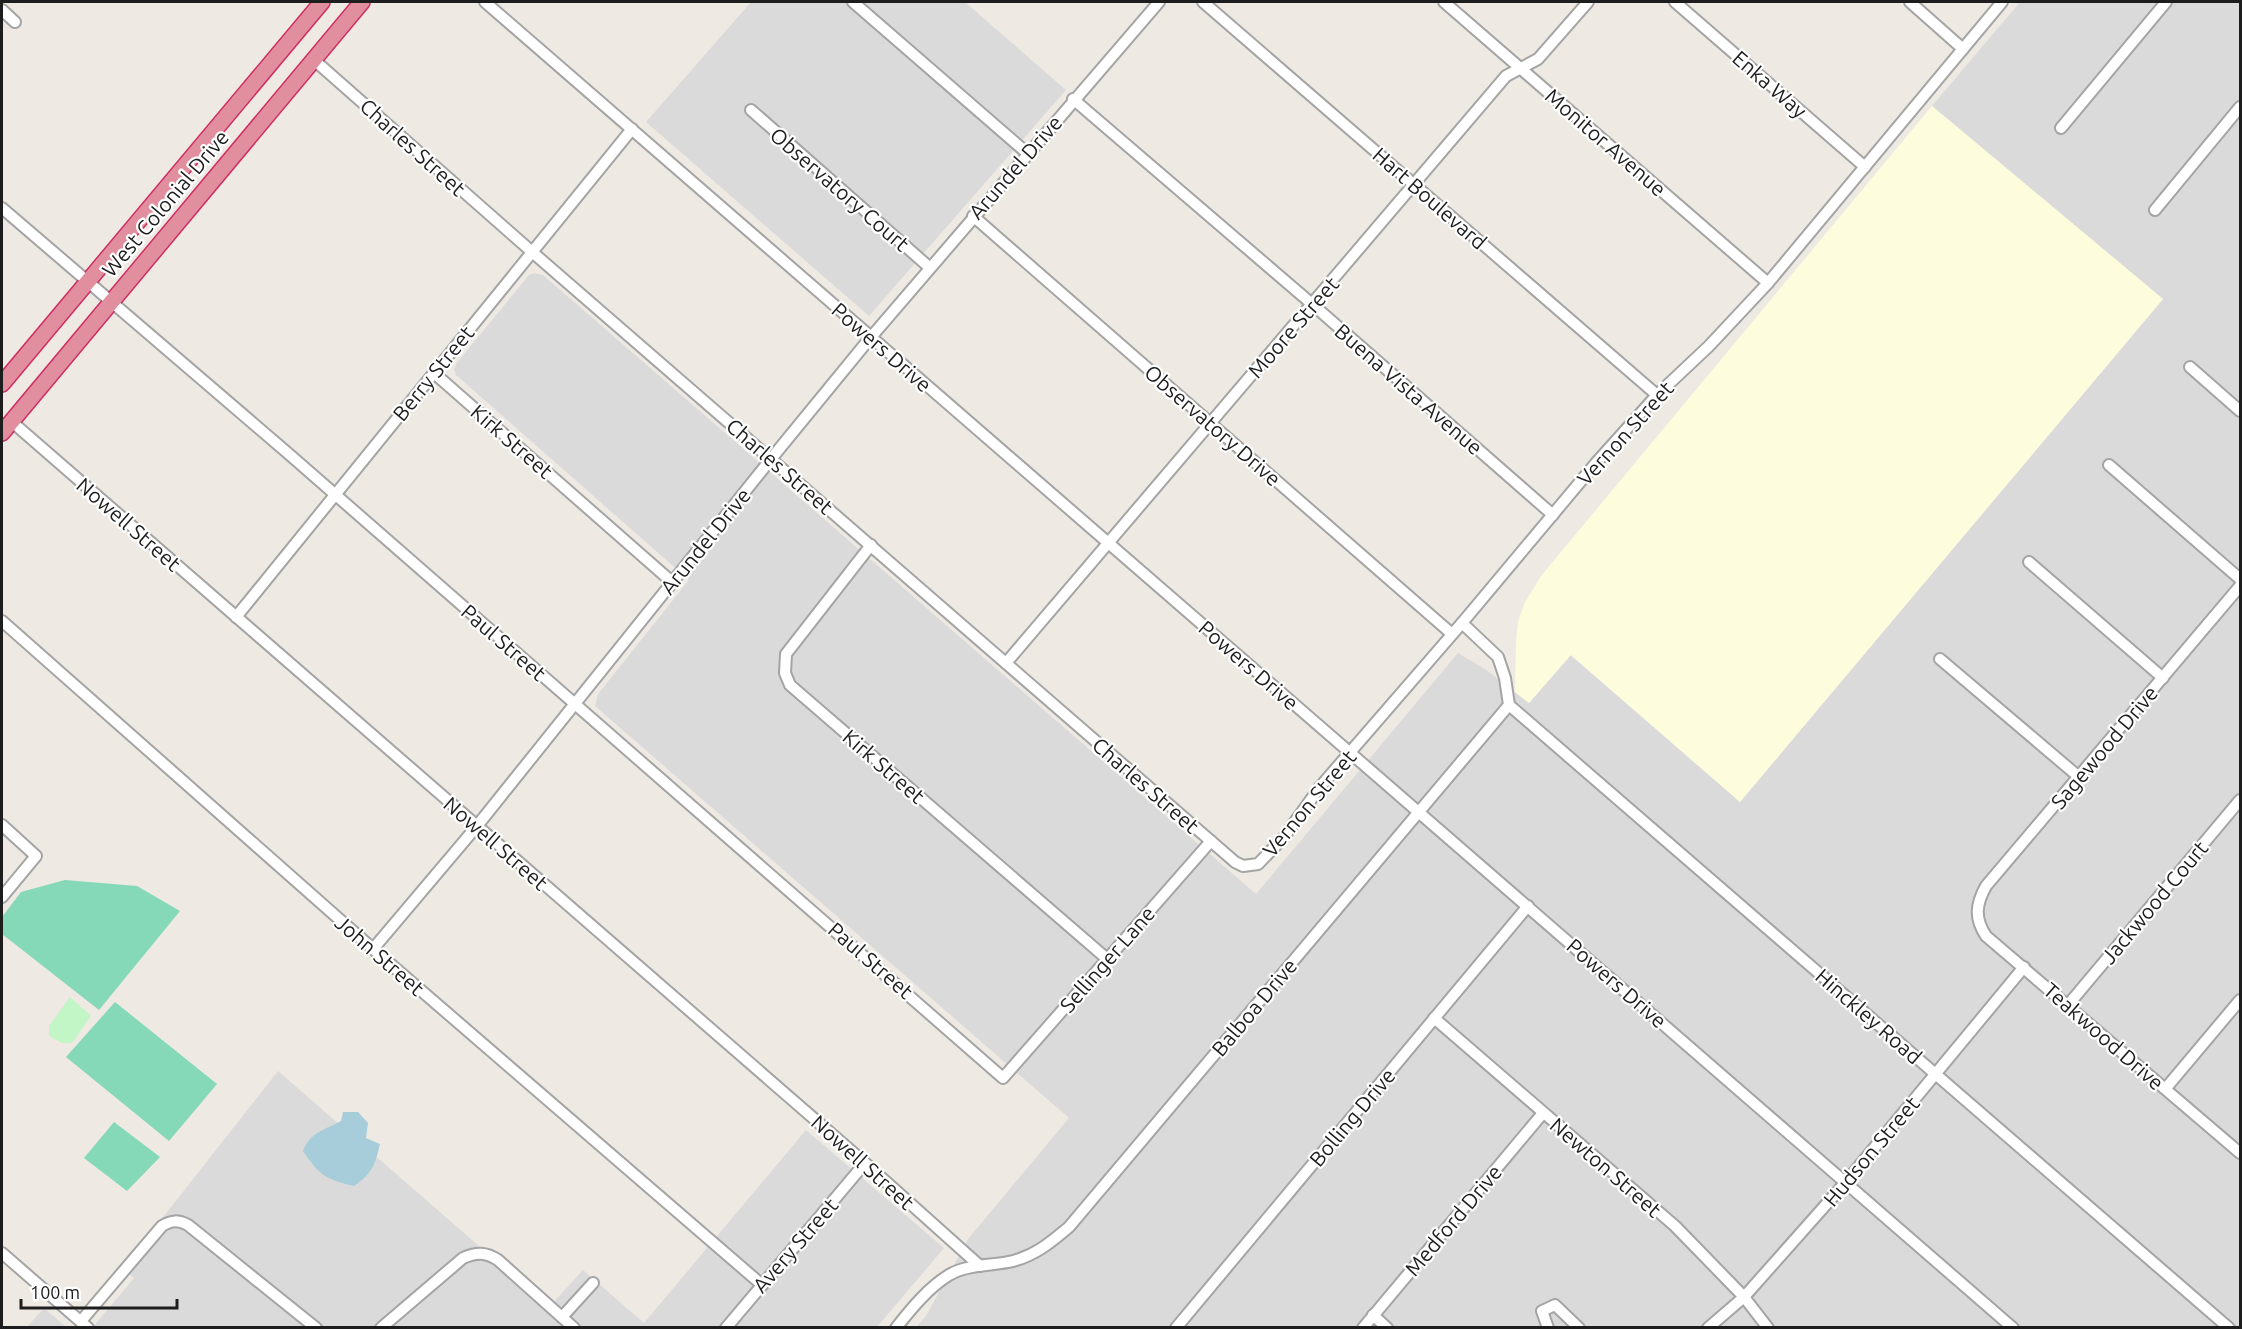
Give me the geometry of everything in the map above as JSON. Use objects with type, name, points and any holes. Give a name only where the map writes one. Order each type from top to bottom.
[{"type":"highway","name":"West Colonial Drive","points":[[2,384],[321,2]]},
{"type":"highway","name":"West Colonial Drive","points":[[6,427],[362,2]]},
{"type":"street","name":"Powers Drive","points":[[485,2],[2013,1328]]},
{"type":"street","points":[[853,2],[1027,153]]},
{"type":"street","name":"Arundel Drive","points":[[373,949],[477,826],[771,459],[929,267],[1159,2]]},
{"type":"street","name":"Hart Boulevard","points":[[1203,2],[1657,395]]},
{"type":"street","name":"Monitor Avenue","points":[[1444,2],[1768,283]]},
{"type":"street","name":"Moore Street","points":[[1006,663],[1415,186],[1506,76],[1538,59],[1588,2]]},
{"type":"street","name":"Enka Way","points":[[1675,2],[1864,167]]},
{"type":"street","points":[[1910,2],[1963,49]]},
{"type":"street","name":"Vernon Street","points":[[1250,866],[1257,864],[1272,850],[1320,787],[1462,623],[1616,439],[1768,283],[2002,2]]},
{"type":"street","points":[[2061,128],[2166,2]]},
{"type":"street","points":[[2,10],[15,22]]},
{"type":"street","name":"Charles Street","points":[[313,59],[1235,862],[1243,866],[1250,866]]},
{"type":"street","name":"Buena Vista Avenue","points":[[1073,99],[1312,304],[1552,515]]},
{"type":"street","points":[[2156,210],[2241,107]]},
{"type":"street","name":"Observatory Court","points":[[751,110],[929,267]]},
{"type":"street","name":"Berry Street","points":[[236,617],[632,129]]},
{"type":"street","name":"Paul Street","points":[[2,208],[1004,1078]]},
{"type":"street","name":"Observatory Drive","points":[[973,216],[1452,634]]},
{"type":"street","points":[[2190,367],[2241,411]]},
{"type":"street","name":"Kirk Street","points":[[434,372],[672,582]]},
{"type":"street","name":"Nowell Street","points":[[6,427],[236,617],[866,1163],[980,1266]]},
{"type":"street","points":[[2109,465],[2241,579]]},
{"type":"street","name":"Kirk Street","points":[[871,545],[786,654],[785,673],[790,685],[1106,958]]},
{"type":"street","points":[[2029,562],[2163,678]]},
{"type":"street","name":"Sagewood Drive","points":[[1977,913],[1978,902],[1986,886],[2241,586]]},
{"type":"street","name":"John Street","points":[[2,621],[373,949],[762,1284]]},
{"type":"street","points":[[1462,623],[1498,657],[1504,671],[1509,705]]},
{"type":"street","points":[[1940,659],[2079,777]]},
{"type":"street","name":"Balboa Drive","points":[[896,1328],[926,1294],[951,1274],[980,1266],[1014,1261],[1042,1251],[1069,1227],[1509,705]]},
{"type":"street","name":"Hinckley Road","points":[[1509,705],[2229,1328]]},
{"type":"street","name":"Jackwood Court","points":[[2068,1005],[2241,800]]},
{"type":"street","points":[[2,825],[36,856],[2,897]]},
{"type":"street","name":"Sellinger Lane","points":[[1004,1078],[1106,958],[1211,841]]},
{"type":"street","name":"Bolling Drive","points":[[1176,1328],[1528,906]]},
{"type":"street","name":"Teakwood Drive","points":[[1977,913],[1979,925],[1986,936],[2241,1153]]},
{"type":"street","name":"Hudson Street","points":[[1708,1328],[1744,1297],[1846,1182],[2024,967]]},
{"type":"street","points":[[2166,1088],[2241,1000]]},
{"type":"street","name":"Newton Street","points":[[1434,1018],[1675,1226],[1744,1297],[1768,1328]]},
{"type":"street","name":"Medford Drive","points":[[1363,1328],[1543,1113]]},
{"type":"street","name":"Avery Street","points":[[726,1328],[866,1163]]},
{"type":"street","points":[[2,1253],[84,1324],[158,1230],[173,1221],[180,1221],[188,1225],[316,1328]]},
{"type":"street","points":[[381,1328],[463,1258],[480,1253],[498,1260],[574,1328]]},
{"type":"street","points":[[562,1317],[593,1283]]},
{"type":"street","points":[[1548,1328],[1542,1311],[1555,1305],[1579,1328]]},
{"type":"street","points":[[1373,1316],[1387,1328]]},
{"type":"shaded area","points":[[751,2],[965,2],[1066,90],[869,316],[646,122]]},
{"type":"shaded area","points":[[2020,2],[2240,2],[2240,1327],[916,1327],[926,1316],[968,1239],[1069,1118],[595,706],[598,694],[689,580],[456,375],[454,370],[456,364],[529,275],[534,273],[543,275],[1256,894],[1458,653],[1485,669],[1529,703],[1570,655],[1740,802],[2163,299],[1932,106]]},
{"type":"shaded area","points":[[1932,106],[2163,299],[1740,802],[1571,655],[1529,703],[1515,692],[1518,622],[1524,604],[1541,576]]},
{"type":"shaded area","points":[[278,1071],[549,1307],[583,1270],[644,1323],[806,1130],[944,1248],[877,1327],[92,1328],[134,1278],[123,1268]]},
{"type":"shaded area","points":[[44,1308],[66,1327],[27,1327]]},
{"type":"green space","points":[[65,880],[137,886],[180,911],[99,1010],[2,934],[2,917],[21,892]]},
{"type":"green space","points":[[70,997],[91,1016],[72,1043],[62,1043],[49,1036],[49,1026]]},
{"type":"green space","points":[[115,1002],[217,1084],[169,1141],[66,1057]]},
{"type":"green space","points":[[114,1122],[160,1157],[127,1191],[84,1158]]},
{"type":"water","points":[[343,1112],[358,1112],[368,1123],[366,1138],[380,1144],[372,1168],[354,1186],[324,1175],[303,1151],[314,1136],[341,1121]]}]
